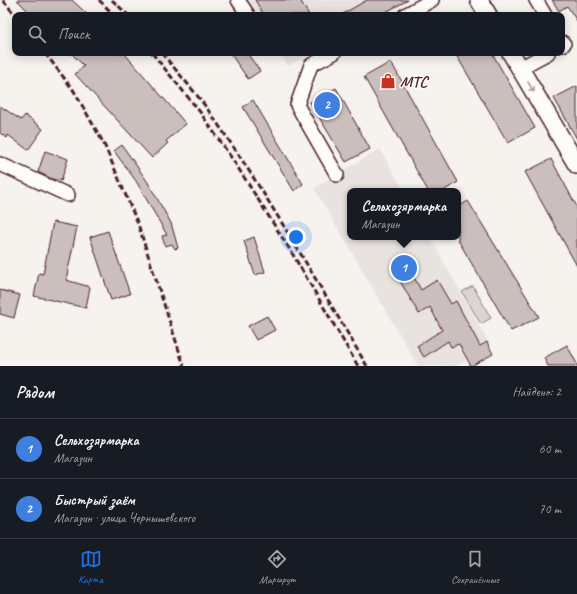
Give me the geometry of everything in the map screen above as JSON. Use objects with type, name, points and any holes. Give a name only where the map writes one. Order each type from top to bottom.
[{"type":"street","points":[[238,0],[246,12]]},
{"type":"street","points":[[410,12],[432,0]]},
{"type":"street","points":[[479,0],[486,12]]},
{"type":"street","points":[[536,0],[543,12]]},
{"type":"street","points":[[328,56],[311,65],[297,105],[337,174]]},
{"type":"street","points":[[513,56],[577,165]]},
{"type":"street","points":[[520,68],[542,56]]},
{"type":"street","points":[[0,164],[68,195]]},
{"type":"shaded area","points":[[247,0],[411,0],[389,12],[254,12]]},
{"type":"shaded area","points":[[282,56],[306,56],[288,66]]},
{"type":"shaded area","points":[[380,149],[402,188],[347,188],[347,240],[432,240],[491,347],[456,366],[418,366],[314,188]]},
{"type":"shaded area","points":[[473,286],[491,318],[481,324],[462,292]]},
{"type":"building","points":[[17,0],[72,0],[85,12],[29,12]]},
{"type":"building","points":[[255,0],[300,0],[307,12],[262,12]]},
{"type":"building","points":[[367,0],[408,0],[386,12],[346,12]]},
{"type":"building","points":[[552,0],[577,0],[577,21],[567,6],[559,11]]},
{"type":"building","points":[[74,56],[127,56],[186,124],[166,141],[168,143],[152,158],[75,74],[84,66]]},
{"type":"building","points":[[232,56],[249,56],[260,71],[248,79]]},
{"type":"building","points":[[457,56],[494,56],[535,128],[508,143]]},
{"type":"building","points":[[391,62],[458,182],[448,188],[426,188],[364,77]]},
{"type":"building","points":[[577,86],[577,139],[554,98]]},
{"type":"building","points":[[336,88],[370,149],[346,162],[310,102]]},
{"type":"building","points":[[253,100],[303,184],[294,191],[243,107]]},
{"type":"building","points":[[0,106],[21,120],[25,115],[43,129],[28,150],[8,135],[7,138],[0,133]]},
{"type":"building","points":[[122,145],[147,181],[171,223],[178,248],[175,249],[172,244],[165,246],[162,236],[167,235],[136,181],[114,151]]},
{"type":"building","points":[[45,151],[68,159],[61,181],[52,179],[38,172]]},
{"type":"building","points":[[551,159],[577,207],[577,266],[525,172]]},
{"type":"building","points":[[468,201],[539,317],[511,331],[458,240],[461,240],[461,205]]},
{"type":"building","points":[[53,222],[77,227],[66,280],[90,287],[86,308],[34,296],[39,273],[43,274]]},
{"type":"building","points":[[108,231],[130,294],[111,300],[90,237]]},
{"type":"building","points":[[254,237],[265,272],[255,275],[244,241]]},
{"type":"building","points":[[408,267],[421,290],[437,280],[451,304],[456,301],[480,346],[487,342],[493,354],[471,366],[459,344],[451,347],[448,341],[424,357],[417,346],[442,330],[430,307],[419,314],[396,274]]},
{"type":"building","points":[[0,290],[20,295],[14,318],[0,314]]},
{"type":"building","points":[[267,316],[275,330],[256,340],[248,326]]},
{"type":"building","points":[[567,345],[577,366],[548,366],[544,358]]},
{"type":"railway","points":[[3,0],[13,12]]},
{"type":"railway","points":[[99,0],[111,12]]},
{"type":"railway","points":[[112,0],[125,12]]},
{"type":"railway","points":[[47,56],[74,91],[104,144],[138,224],[184,366]]},
{"type":"railway","points":[[154,56],[200,112],[235,163],[292,253],[358,366]]},
{"type":"railway","points":[[164,56],[203,103],[250,172],[290,236],[367,366]]},
{"type":"place","name":"МТС","points":[[388,81]]},
{"type":"place","name":"Быстрый заём","points":[[327,105]]},
{"type":"place","name":"Сельхозярмарка","points":[[404,268]]}]
